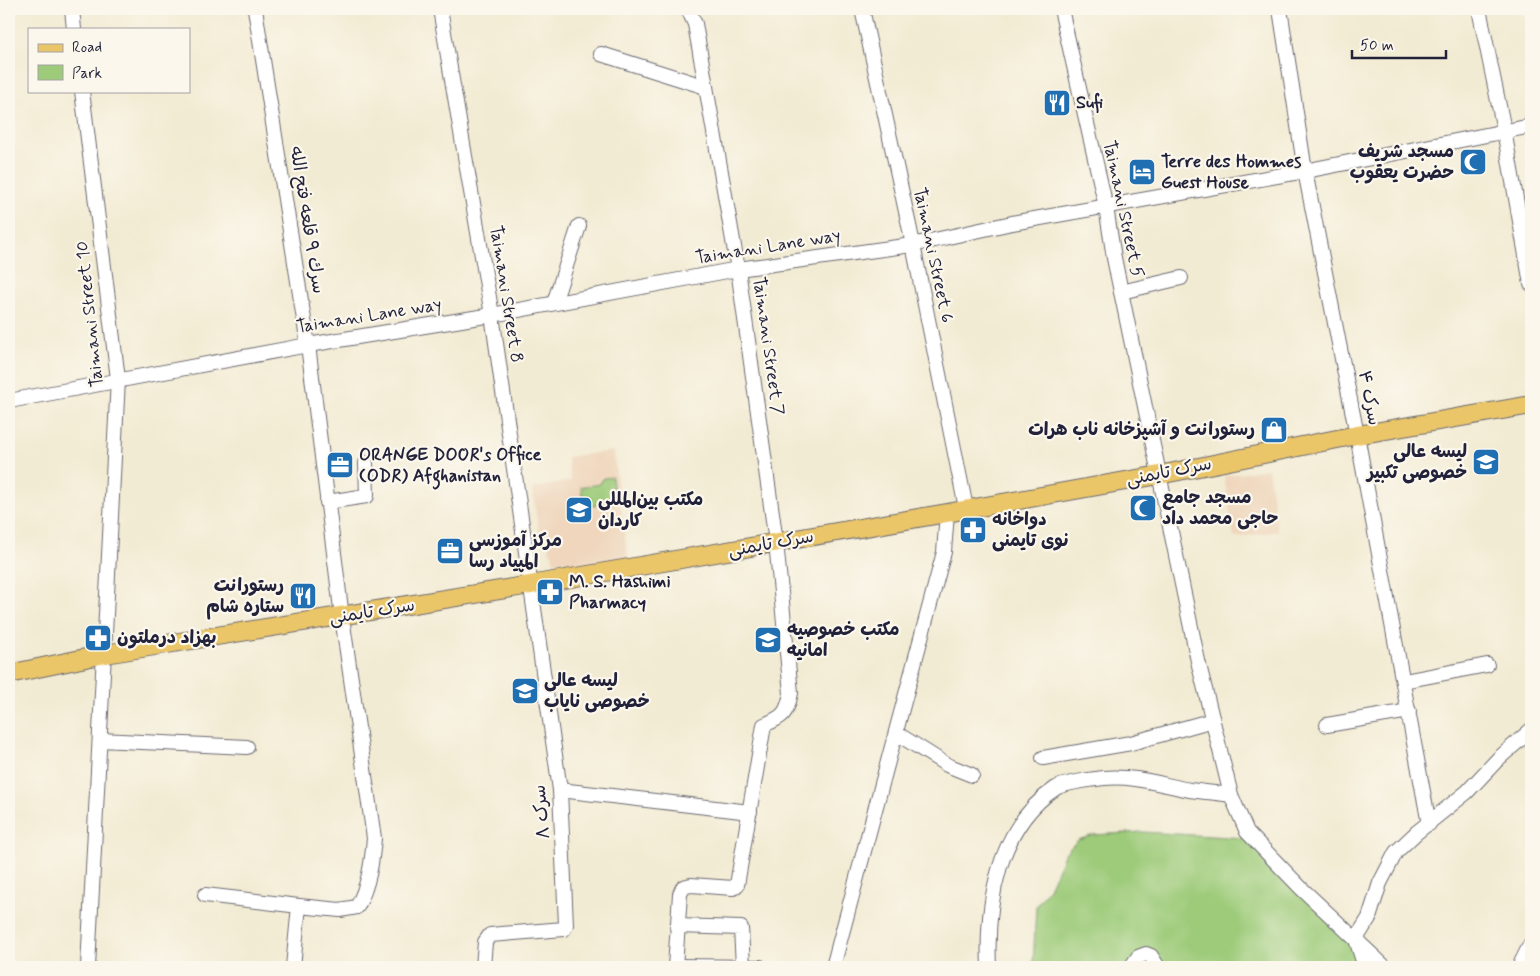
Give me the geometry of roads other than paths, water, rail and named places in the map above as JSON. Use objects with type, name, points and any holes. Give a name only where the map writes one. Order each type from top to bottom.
[{"type":"main road","name":"سرک تایمنی","points":[[9,674],[105,654],[530,586],[776,542],[947,514],[966,508],[1159,475],[1358,435],[1531,405]]},
{"type":"street","points":[[72,9],[74,28]]},
{"type":"street","name":"سرك ٩ قلعه فتح الله","points":[[256,9],[308,345],[342,617],[374,838],[371,867],[365,893],[357,907],[340,910],[298,906]]},
{"type":"street","name":"Taimani Street 8","points":[[440,9],[492,316],[530,586]]},
{"type":"street","name":"Taimani Street 7","points":[[677,926],[680,894],[683,887],[691,885],[733,888],[737,885],[764,725],[778,719],[788,710],[792,693],[776,542],[738,269],[695,24],[688,9]]},
{"type":"street","name":"Taimani Street 6","points":[[862,9],[966,508]]},
{"type":"street","name":"Taimani Street 5","points":[[1060,9],[1106,207],[1121,292],[1198,662],[1231,795],[1247,832],[1301,888],[1385,967]]},
{"type":"street","name":"سرک ۴","points":[[1280,9],[1305,171],[1358,435],[1429,824]]},
{"type":"street","points":[[1479,9],[1504,130],[1531,284]]},
{"type":"street","points":[[601,54],[706,87]]},
{"type":"street","name":"Taimani Street 10","points":[[82,92],[118,379],[88,967]]},
{"type":"street","name":"Taimani Lane way","points":[[9,401],[118,379],[308,345],[492,316],[738,269],[912,245],[1012,222],[1305,171],[1531,126]]},
{"type":"street","points":[[554,303],[579,226]]},
{"type":"street","points":[[1121,292],[1181,278]]},
{"type":"street","points":[[327,502],[367,496],[366,463]]},
{"type":"street","points":[[833,967],[944,552],[947,514]]},
{"type":"street","name":"سرک ۸","points":[[483,967],[485,942],[490,935],[559,931],[564,929],[566,925],[560,790],[530,586]]},
{"type":"street","points":[[1404,681],[1487,665]]},
{"type":"street","points":[[1327,725],[1409,711]]},
{"type":"street","points":[[1043,758],[1131,743],[1213,720]]},
{"type":"street","points":[[1365,967],[1356,939],[1369,918],[1380,883],[1396,852],[1467,792],[1498,759],[1531,730]]},
{"type":"street","points":[[896,733],[947,765],[972,775]]},
{"type":"street","points":[[100,740],[247,747]]},
{"type":"street","points":[[989,967],[990,910],[1004,854],[1013,832],[1026,815],[1058,787],[1105,778],[1156,780],[1188,789],[1231,795]]},
{"type":"street","points":[[560,790],[750,812]]},
{"type":"street","points":[[205,895],[298,906],[293,967]]},
{"type":"street","points":[[743,967],[741,928],[677,926],[676,966],[743,967],[760,967]]},
{"type":"street","points":[[1522,967],[1521,963],[1531,943]]},
{"type":"street","points":[[1131,967],[1138,957],[1146,954],[1151,956],[1158,967]]},
{"type":"place","name":"Sufi","points":[[1057,103]]},
{"type":"place","name":"مسجد شریف حضرت یعقوب","points":[[1473,162]]},
{"type":"place","name":"Terre des Hommes Guest House","points":[[1142,172]]},
{"type":"place","name":"رستورانت و آشپزخانه ناب هرات","points":[[1274,430]]},
{"type":"place","name":"لیسه عالی خصوصی تکبیر","points":[[1486,462]]},
{"type":"place","name":"ORANGE DOOR's Office (ODR) Afghanistan","points":[[340,465]]},
{"type":"place","name":"مسجد جامع حاجی محمد داد","points":[[1143,508]]},
{"type":"place","name":"مکتب بین‌المللی کاردان","points":[[579,510]]},
{"type":"place","name":"دواخانه نوی تایمنی","points":[[973,530]]},
{"type":"place","name":"مرکز آموزسی المپیاد رسا","points":[[450,551]]},
{"type":"place","name":"M. S. Hashimi Pharmacy","points":[[550,592]]},
{"type":"place","name":"رستورانت ستاره شام","points":[[303,596]]},
{"type":"place","name":"بهزاد درملتون","points":[[98,638]]},
{"type":"place","name":"مکتب خصوصیه امانیه","points":[[768,640]]},
{"type":"place","name":"لیسه عالی خصوصی نایاب","points":[[525,691]]}]
